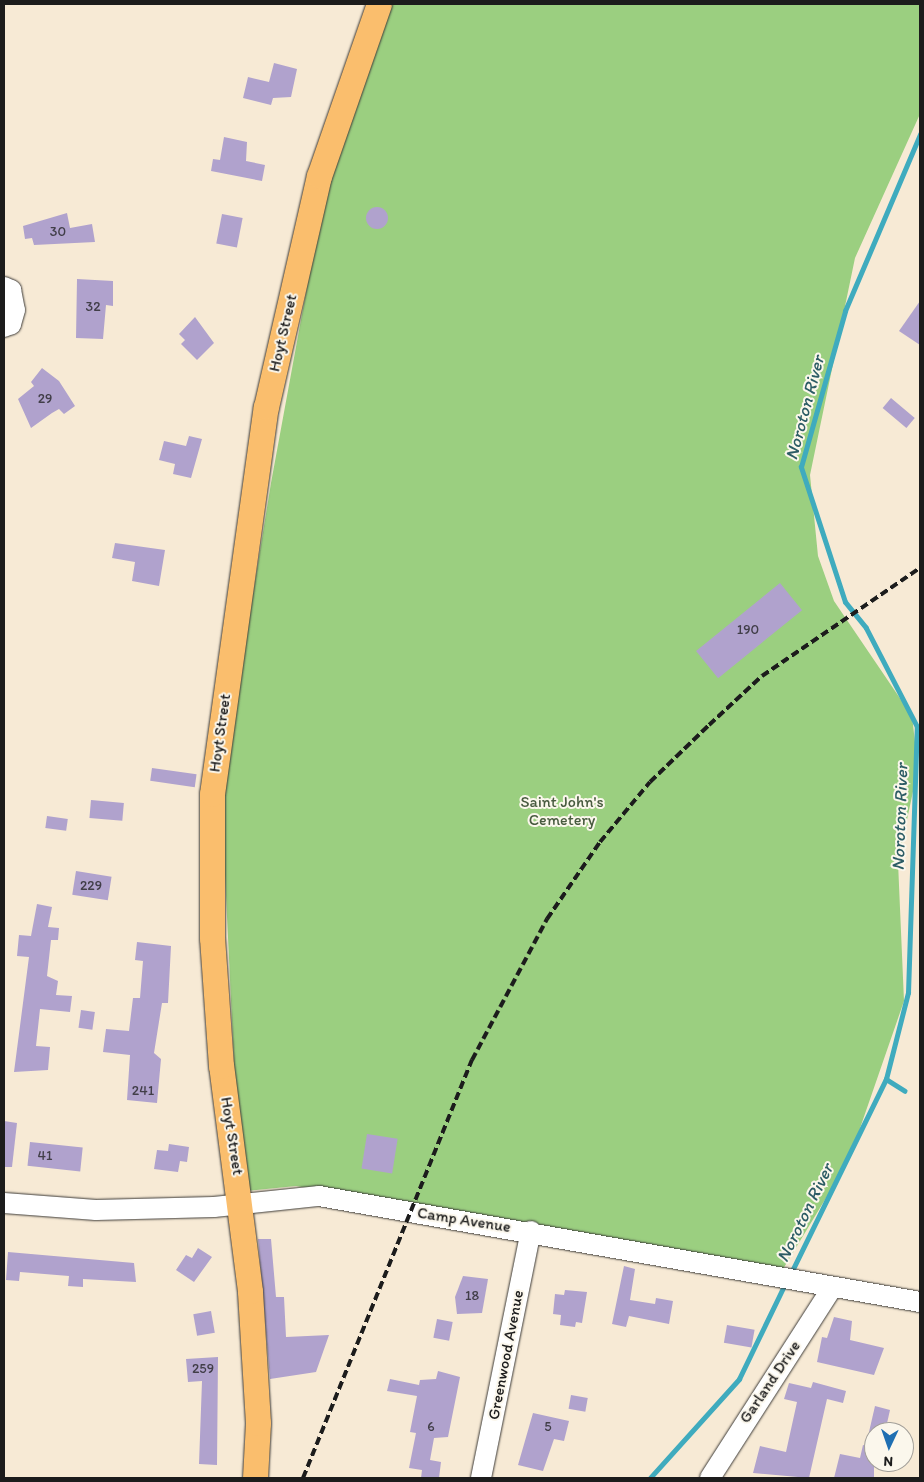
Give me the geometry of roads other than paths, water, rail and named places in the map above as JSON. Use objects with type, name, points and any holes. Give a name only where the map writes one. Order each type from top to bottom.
[{"type":"main road","name":"Hoyt Street","points":[[255,1478],[258,1404],[242,1203],[221,1066],[211,910],[212,794],[266,407],[319,176],[379,4]]},
{"type":"street","points":[[4,287],[11,290],[15,310],[11,324],[4,327]]},
{"type":"street","name":"Camp Avenue","points":[[4,1202],[96,1210],[242,1203],[319,1196],[531,1231],[802,1283],[920,1302]]},
{"type":"street","name":"Greenwood Avenue","points":[[481,1478],[531,1231]]},
{"type":"street","name":"Garland Drive","points":[[710,1478],[832,1288]]},
{"type":"waterway","name":"Noroton River","points":[[791,1273],[886,1079],[908,993],[917,727],[866,628],[845,602],[801,467],[845,311],[920,134]]},
{"type":"waterway","points":[[886,1079],[905,1091]]},
{"type":"waterway","name":"Noroton River","points":[[650,1478],[739,1379],[785,1284]]},
{"type":"railway","points":[[303,1478],[472,1060],[547,919],[600,842],[650,782],[709,725],[762,676],[920,568]]},
{"type":"park label","name":"Saint John's Cemetery","points":[[562,811]]}]
